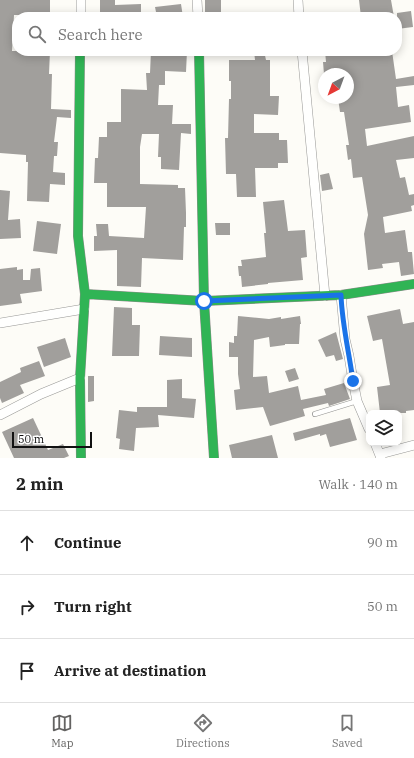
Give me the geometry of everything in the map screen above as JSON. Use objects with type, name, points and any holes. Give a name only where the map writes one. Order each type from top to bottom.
[{"type":"street","points":[[81,0],[81,12]]},
{"type":"street","points":[[197,0],[198,12]]},
{"type":"street","points":[[298,0],[299,12]]},
{"type":"street","points":[[80,56],[78,236],[85,294],[80,378],[81,458]]},
{"type":"street","points":[[199,56],[204,301],[214,458]]},
{"type":"street","points":[[302,56],[325,296]]},
{"type":"street","points":[[85,294],[204,301],[341,295],[414,284]]},
{"type":"street","points":[[341,295],[345,339],[350,356],[353,381],[357,401],[366,422]]},
{"type":"street","points":[[0,323],[84,309]]},
{"type":"street","points":[[0,415],[41,394],[80,378]]},
{"type":"street","points":[[376,446],[380,456],[414,445]]},
{"type":"lane","points":[[315,414],[357,401]]},
{"type":"building","points":[[0,0],[50,0],[50,12],[12,12],[12,56],[50,56],[49,74],[52,74],[51,109],[71,110],[71,118],[57,117],[54,142],[58,142],[57,156],[54,156],[53,172],[65,173],[65,185],[50,184],[49,202],[27,201],[28,162],[26,162],[26,155],[0,153]]},
{"type":"building","points":[[100,0],[115,0],[115,5],[141,4],[141,12],[100,12]]},
{"type":"building","points":[[205,0],[221,0],[221,12],[205,12]]},
{"type":"building","points":[[359,0],[391,0],[393,12],[360,12]]},
{"type":"building","points":[[181,4],[182,12],[156,12],[155,7]]},
{"type":"building","points":[[411,11],[413,27],[402,28],[402,12]]},
{"type":"building","points":[[151,56],[187,56],[186,72],[165,71],[165,85],[159,85],[158,105],[173,105],[172,124],[191,124],[191,134],[181,133],[179,170],[161,169],[161,157],[158,157],[159,134],[142,134],[140,147],[140,184],[178,185],[178,188],[185,188],[186,227],[184,227],[183,260],[142,258],[141,287],[117,286],[117,250],[94,251],[94,236],[97,236],[96,224],[108,224],[109,236],[144,238],[146,207],[107,207],[107,183],[94,183],[95,158],[98,158],[99,137],[107,137],[107,122],[121,122],[121,89],[147,90],[146,73],[150,73]]},
{"type":"building","points":[[255,56],[265,56],[266,60],[270,60],[270,96],[279,96],[278,115],[254,114],[254,133],[279,133],[279,140],[287,140],[288,163],[278,163],[278,168],[255,168],[256,197],[237,197],[236,174],[226,174],[225,138],[228,138],[229,99],[231,99],[229,60],[255,60]]},
{"type":"building","points":[[325,56],[393,56],[396,79],[414,76],[414,85],[396,87],[398,107],[409,105],[411,122],[365,129],[367,146],[414,136],[414,158],[396,160],[400,178],[405,177],[409,195],[414,194],[414,205],[411,206],[412,211],[383,217],[385,233],[405,230],[408,252],[412,252],[414,274],[401,276],[399,262],[382,264],[383,268],[368,270],[364,234],[368,215],[362,177],[353,178],[351,159],[348,160],[346,145],[349,145],[344,112],[340,112],[339,104],[354,104],[354,68],[324,68],[323,62],[326,62]]},
{"type":"building","points":[[329,173],[333,189],[322,191],[320,175]]},
{"type":"building","points":[[0,190],[10,191],[8,220],[20,219],[21,238],[0,239]]},
{"type":"building","points":[[284,200],[288,231],[305,230],[307,257],[301,258],[303,280],[242,287],[238,266],[242,266],[241,260],[266,257],[264,233],[266,233],[263,202]]},
{"type":"building","points":[[37,221],[61,224],[57,254],[33,251]]},
{"type":"building","points":[[215,223],[230,223],[230,235],[216,235]]},
{"type":"building","points":[[17,267],[17,270],[23,269],[23,280],[30,280],[31,269],[40,268],[42,291],[20,294],[22,303],[0,306],[0,269]]},
{"type":"building","points":[[114,307],[132,308],[132,325],[140,325],[139,356],[112,356]]},
{"type":"building","points":[[400,309],[403,324],[414,322],[414,410],[402,413],[402,410],[380,410],[377,387],[390,385],[382,339],[373,341],[367,316]]},
{"type":"building","points":[[238,316],[269,319],[281,317],[281,319],[300,316],[301,324],[299,344],[285,344],[270,347],[269,337],[254,340],[253,377],[267,376],[269,393],[298,386],[301,400],[326,395],[324,389],[344,383],[350,399],[329,406],[328,403],[303,409],[305,416],[270,426],[263,407],[236,410],[234,390],[240,389],[238,357],[229,357],[229,342],[234,343],[234,336],[237,336]]},
{"type":"building","points":[[336,332],[343,359],[336,361],[334,355],[326,357],[318,340]]},
{"type":"building","points":[[160,336],[192,338],[192,357],[159,355]]},
{"type":"building","points":[[65,338],[71,357],[44,367],[37,347]]},
{"type":"building","points":[[39,361],[45,376],[20,385],[24,393],[2,403],[0,398],[0,382],[21,372],[20,368]]},
{"type":"building","points":[[295,368],[299,379],[289,382],[285,371]]},
{"type":"building","points":[[88,376],[94,376],[94,401],[88,402]]},
{"type":"building","points":[[182,379],[182,398],[196,399],[194,418],[158,415],[159,427],[136,428],[134,451],[119,449],[120,439],[116,438],[119,410],[137,412],[137,407],[167,407],[167,380]]},
{"type":"building","points":[[33,418],[48,450],[63,444],[69,456],[64,458],[14,458],[2,432]]},
{"type":"building","points":[[350,418],[357,440],[330,447],[326,434],[320,436],[320,434],[295,441],[293,433]]},
{"type":"building","points":[[272,435],[278,458],[232,458],[229,445]]},
{"type":"traffic: fast","points":[[80,56],[78,236],[85,294],[80,378],[81,458]]},
{"type":"traffic: fast","points":[[199,56],[204,301],[214,458]]},
{"type":"traffic: fast","points":[[85,294],[204,301],[341,295],[414,284]]},
{"type":"route","points":[[204,301],[341,295],[345,339],[350,356],[353,381]]}]
